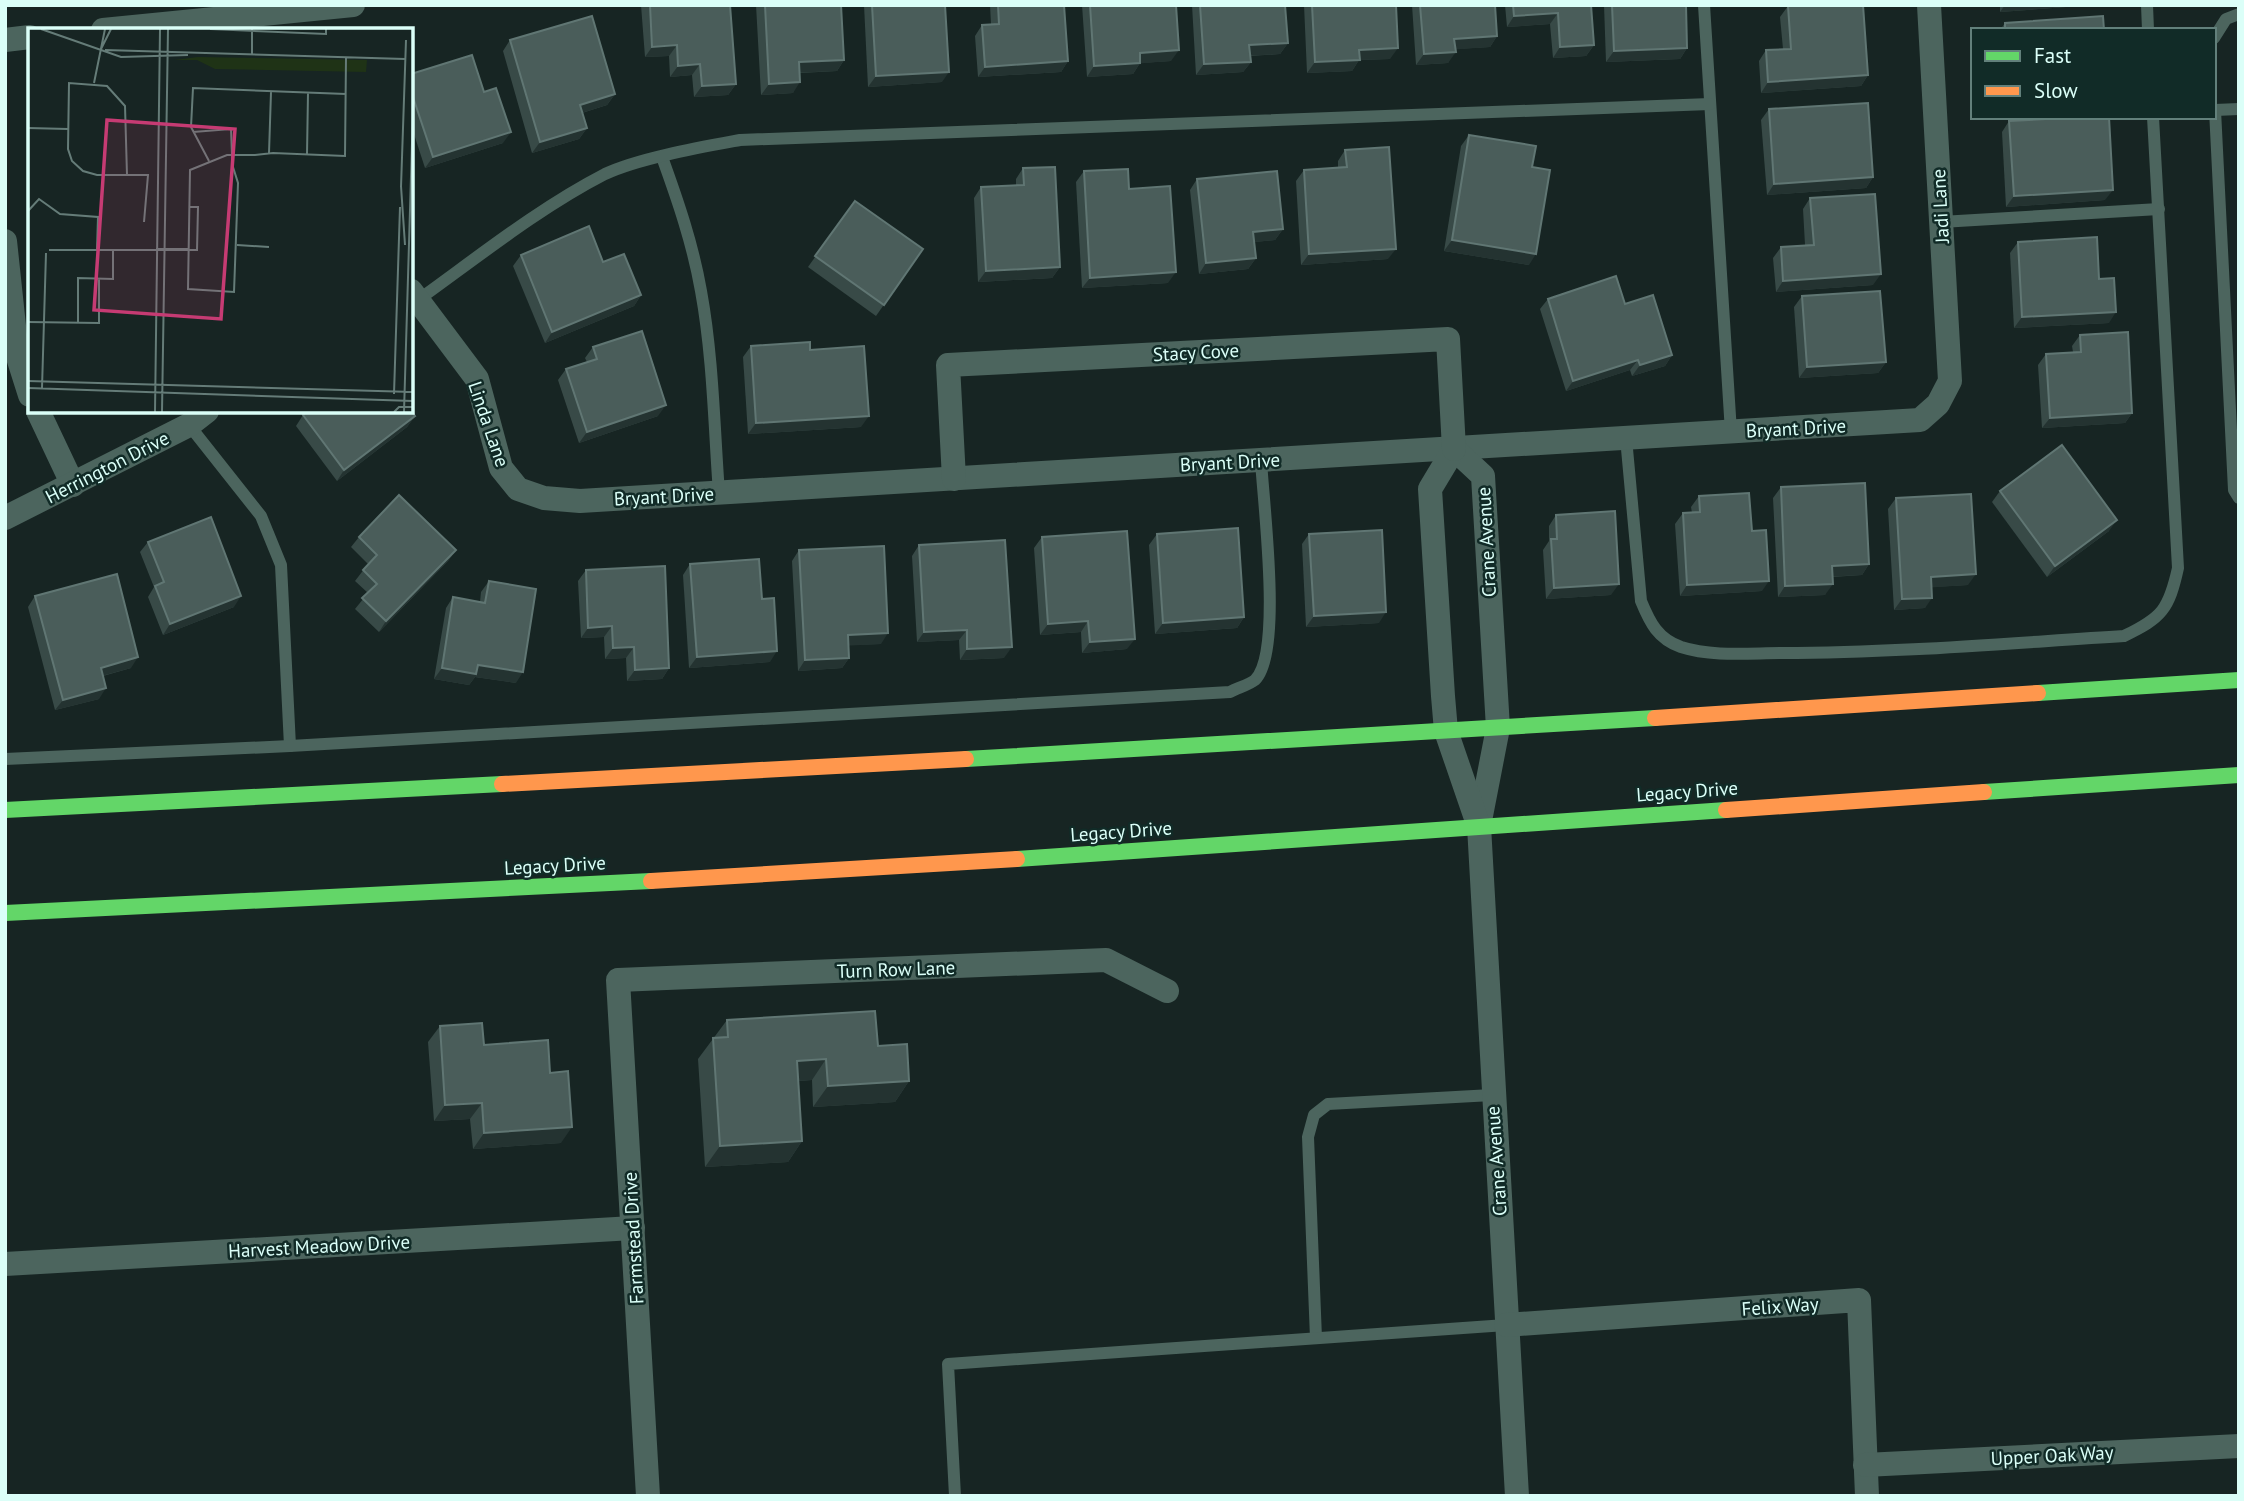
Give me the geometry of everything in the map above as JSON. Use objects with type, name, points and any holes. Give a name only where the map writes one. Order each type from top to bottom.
[{"type":"main road","points":[[5,810],[536,784],[1498,728],[2239,680]]},
{"type":"main road","name":"Legacy Drive","points":[[5,913],[312,901],[1101,853],[2239,775]]},
{"type":"street","points":[[133,28],[310,16],[353,5]]},
{"type":"street","name":"Jadi Lane","points":[[1929,5],[1950,381],[1938,404]]},
{"type":"street","points":[[5,40],[28,37]]},
{"type":"street","points":[[5,241],[17,355],[28,389]]},
{"type":"street","name":"Linda Lane","points":[[414,295],[477,379],[501,468],[518,489]]},
{"type":"street","name":"Stacy Cove","points":[[954,479],[948,365],[1448,339],[1454,449]]},
{"type":"street","name":"Bryant Drive","points":[[518,489],[544,498],[580,501],[954,479],[1920,419],[1938,404]]},
{"type":"street","points":[[39,413],[73,485]]},
{"type":"street","name":"Herrington Drive","points":[[5,518],[198,418]]},
{"type":"street","name":"Crane Avenue","points":[[1479,826],[1446,731],[1430,489],[1454,449],[1483,475],[1498,728],[1479,826],[1492,1095],[1517,1496]]},
{"type":"street","name":"Turn Row Lane","points":[[618,980],[1106,960],[1167,991]]},
{"type":"street","name":"Farmstead Drive","points":[[618,980],[648,1496]]},
{"type":"street","name":"Harvest Meadow Drive","points":[[5,1264],[633,1228]]},
{"type":"street","name":"Felix Way","points":[[1506,1325],[1859,1300],[1867,1496]]},
{"type":"street","name":"Upper Oak Way","points":[[1865,1465],[2239,1446]]},
{"type":"lane","points":[[1704,5],[1731,432]]},
{"type":"lane","points":[[2147,5],[2148,28]]},
{"type":"lane","points":[[2216,35],[2226,19],[2239,14]]},
{"type":"lane","points":[[414,295],[607,174],[663,157],[740,140],[1710,104]]},
{"type":"lane","points":[[2216,110],[2239,109]]},
{"type":"lane","points":[[1626,438],[1641,601],[1651,626],[1665,640],[1682,647],[1712,653],[1833,653],[2124,636],[2163,613],[2173,592],[2178,568],[2153,119]]},
{"type":"lane","points":[[2215,119],[2234,490],[2239,498]]},
{"type":"lane","points":[[663,157],[681,208],[701,290],[711,366],[719,492]]},
{"type":"lane","points":[[1941,222],[2159,209]]},
{"type":"lane","points":[[198,418],[261,516],[281,565],[290,746]]},
{"type":"lane","points":[[5,759],[290,746],[1230,692],[1255,680],[1267,659],[1270,639],[1261,460]]},
{"type":"lane","points":[[1316,1338],[1308,1137],[1314,1115],[1328,1104],[1492,1095]]},
{"type":"lane","points":[[955,1496],[948,1364],[1506,1325]]},
{"type":"building","points":[[650,5],[730,5],[736,84],[702,86],[700,64],[678,66],[677,45],[652,47]]},
{"type":"building","points":[[765,5],[841,5],[844,60],[799,62],[800,82],[769,84]]},
{"type":"building","points":[[872,5],[945,5],[949,72],[876,76]]},
{"type":"building","points":[[998,5],[1064,5],[1068,61],[985,67],[982,25],[999,24]]},
{"type":"building","points":[[1090,5],[1176,5],[1179,50],[1140,53],[1140,63],[1094,66]]},
{"type":"building","points":[[1200,5],[1285,5],[1288,43],[1249,45],[1251,62],[1204,64]]},
{"type":"building","points":[[1312,5],[1396,5],[1398,48],[1359,50],[1360,60],[1315,62]]},
{"type":"building","points":[[1420,5],[1495,5],[1497,36],[1454,39],[1456,52],[1424,54]]},
{"type":"building","points":[[1513,5],[1591,5],[1594,45],[1560,47],[1558,13],[1514,16]]},
{"type":"building","points":[[1612,5],[1686,5],[1687,48],[1614,51]]},
{"type":"building","points":[[1863,5],[1868,75],[1768,82],[1766,50],[1791,49],[1788,6]]},
{"type":"building","points":[[592,16],[615,94],[580,105],[587,128],[540,142],[510,40]]},
{"type":"building","points":[[2103,16],[2104,28],[2005,28],[2005,23]]},
{"type":"building","points":[[472,55],[484,92],[496,88],[511,132],[433,157],[413,97],[413,73]]},
{"type":"building","points":[[1868,103],[1873,177],[1774,184],[1769,109]]},
{"type":"building","points":[[2109,119],[2113,190],[2014,196],[2009,121]]},
{"type":"building","points":[[1469,135],[1536,146],[1532,167],[1550,170],[1536,254],[1452,240]]},
{"type":"building","points":[[1389,147],[1396,249],[1309,254],[1304,170],[1347,167],[1345,150]]},
{"type":"building","points":[[1055,167],[1060,267],[986,271],[981,187],[1024,185],[1023,168]]},
{"type":"building","points":[[1128,169],[1129,189],[1170,186],[1176,272],[1090,278],[1084,171]]},
{"type":"building","points":[[1277,171],[1283,229],[1253,232],[1256,258],[1206,263],[1197,179]]},
{"type":"building","points":[[1875,194],[1881,274],[1783,281],[1781,247],[1814,245],[1810,198]]},
{"type":"building","points":[[855,201],[923,249],[884,305],[815,256]]},
{"type":"building","points":[[589,226],[603,262],[624,254],[641,295],[552,332],[521,255]]},
{"type":"building","points":[[2097,237],[2099,279],[2114,278],[2116,312],[2022,317],[2018,242]]},
{"type":"building","points":[[1616,276],[1625,304],[1653,295],[1672,355],[1640,365],[1638,360],[1573,381],[1548,299]]},
{"type":"building","points":[[1880,291],[1886,362],[1807,367],[1802,296]]},
{"type":"building","points":[[642,331],[666,405],[587,432],[566,369],[597,359],[593,347]]},
{"type":"building","points":[[2128,332],[2132,413],[2050,418],[2046,354],[2081,352],[2080,335]]},
{"type":"building","points":[[810,342],[810,350],[864,346],[869,416],[756,423],[751,346]]},
{"type":"building","points":[[413,413],[415,416],[344,470],[303,415]]},
{"type":"building","points":[[2062,445],[2117,520],[2055,566],[2000,491]]},
{"type":"building","points":[[1865,483],[1869,564],[1832,566],[1833,584],[1785,586],[1781,487]]},
{"type":"building","points":[[1749,493],[1752,531],[1766,530],[1769,581],[1687,585],[1683,513],[1700,512],[1699,496]]},
{"type":"building","points":[[1971,494],[1976,574],[1931,577],[1932,598],[1902,599],[1896,498]]},
{"type":"building","points":[[399,495],[456,550],[386,621],[362,598],[377,584],[363,570],[377,555],[359,537]]},
{"type":"building","points":[[1615,511],[1619,584],[1554,588],[1551,539],[1557,539],[1556,515]]},
{"type":"building","points":[[211,517],[241,596],[170,624],[155,586],[164,582],[148,542]]},
{"type":"building","points":[[1238,528],[1244,617],[1163,623],[1157,534]]},
{"type":"building","points":[[1382,530],[1386,612],[1314,616],[1309,534]]},
{"type":"building","points":[[1127,531],[1135,639],[1090,642],[1088,621],[1048,624],[1042,537]]},
{"type":"building","points":[[1005,540],[1012,647],[967,649],[967,630],[924,632],[919,545]]},
{"type":"building","points":[[884,546],[888,633],[848,635],[849,658],[805,660],[799,550]]},
{"type":"building","points":[[759,559],[762,599],[774,598],[777,651],[697,657],[690,564]]},
{"type":"building","points":[[665,566],[669,668],[635,670],[634,647],[613,648],[612,626],[588,628],[586,570]]},
{"type":"building","points":[[117,574],[138,657],[101,668],[106,688],[63,700],[35,596]]},
{"type":"building","points":[[489,581],[536,589],[523,672],[478,665],[476,674],[442,668],[453,597],[485,603]]},
{"type":"building","points":[[875,1011],[878,1046],[907,1044],[909,1081],[828,1086],[826,1059],[797,1061],[802,1141],[720,1146],[713,1038],[728,1037],[727,1020]]},
{"type":"building","points":[[482,1023],[484,1045],[548,1040],[550,1073],[568,1071],[572,1127],[484,1133],[482,1103],[445,1105],[440,1026]]},
{"type":"traffic: fast","points":[[2038,693],[2239,680]]},
{"type":"traffic: fast","points":[[966,759],[1655,718]]},
{"type":"traffic: fast","points":[[1984,792],[2239,775]]},
{"type":"traffic: fast","points":[[5,810],[502,784]]},
{"type":"traffic: fast","points":[[1017,859],[1726,810]]},
{"type":"traffic: fast","points":[[5,913],[651,881]]},
{"type":"traffic: slow","points":[[1655,718],[2038,693]]},
{"type":"traffic: slow","points":[[502,784],[966,759]]},
{"type":"traffic: slow","points":[[1726,810],[1984,792]]},
{"type":"traffic: slow","points":[[651,881],[1017,859]]}]
